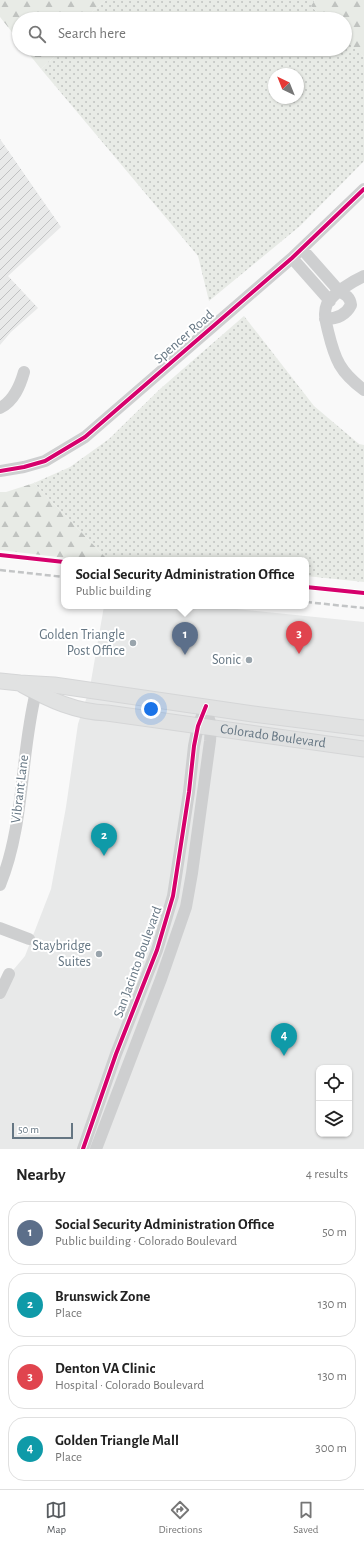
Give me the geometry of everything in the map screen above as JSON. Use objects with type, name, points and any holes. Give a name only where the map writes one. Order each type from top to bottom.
[{"type":"main road","name":"Colorado Boulevard","points":[[0,681],[20,684],[54,685],[364,728]]},
{"type":"main road","name":"Colorado Boulevard","points":[[20,684],[68,707],[93,713],[110,714],[364,749]]},
{"type":"street","name":"Spencer Road","points":[[0,471],[24,467],[45,461],[85,438],[292,258],[364,189]]},
{"type":"street","points":[[302,249],[340,292],[345,294],[350,300],[351,305],[349,309],[334,319],[325,319]]},
{"type":"street","points":[[292,258],[330,301]]},
{"type":"street","points":[[364,276],[355,280],[327,304],[325,319],[333,353],[337,361],[347,375],[364,390]]},
{"type":"street","points":[[0,408],[8,403],[20,387],[24,372]]},
{"type":"street","name":"Vibrant Lane","points":[[0,885],[6,871],[14,838],[31,712],[36,692]]},
{"type":"street","name":"San Jacinto Boulevard","points":[[96,1149],[178,932],[186,907],[197,836],[206,706]]},
{"type":"street","name":"San Jacinto Boulevard","points":[[83,1149],[127,1027],[157,950],[167,916],[172,896],[183,826],[204,727]]},
{"type":"street","points":[[183,826],[198,823]]},
{"type":"street","points":[[183,826],[197,836]]},
{"type":"street","points":[[0,928],[29,939]]},
{"type":"street","points":[[0,993],[9,974]]},
{"type":"street","points":[[127,1027],[140,1032]]},
{"type":"shaded area","points":[[0,139],[61,227],[8,276],[38,308],[11,332],[0,345]]},
{"type":"shaded area","points":[[103,609],[236,609],[364,622],[364,1149],[0,1149],[0,993],[9,975],[25,956],[51,889],[66,807],[78,724],[90,687]]},
{"type":"green space","points":[[0,0],[106,0],[92,12],[12,12],[12,32],[0,17]]},
{"type":"green space","points":[[106,0],[315,0],[311,6],[317,12],[92,12]]},
{"type":"green space","points":[[315,0],[364,0],[364,57],[352,46],[352,12],[317,12],[311,6]]},
{"type":"green space","points":[[352,44],[364,57],[364,161],[300,226],[209,301],[198,256],[41,69],[55,56],[352,56]]},
{"type":"green space","points":[[31,56],[55,56],[41,69]]},
{"type":"green space","points":[[244,316],[314,406],[359,444],[364,445],[364,582],[309,576],[309,557],[105,557],[34,483],[70,467],[109,439],[160,389]]},
{"type":"green space","points":[[34,483],[105,557],[61,557],[0,550],[0,492],[6,492]]},
{"type":"railway","points":[[0,570],[61,577]]},
{"type":"railway","points":[[309,602],[364,608]]},
{"type":"cycle path","points":[[0,471],[24,467],[45,461],[85,437],[292,258],[364,189]]},
{"type":"cycle path","points":[[0,555],[61,562]]},
{"type":"cycle path","points":[[309,587],[364,593]]},
{"type":"cycle path","points":[[83,1149],[116,1054],[157,950],[173,896],[189,792],[194,746],[198,726],[206,706]]},
{"type":"place","name":"Golden Triangle Post Office","points":[[133,643]]},
{"type":"place","name":"Denton VA Clinic","points":[[299,654]]},
{"type":"place","name":"Social Security Administration Office","points":[[185,655]]},
{"type":"place","name":"Sonic","points":[[249,660]]},
{"type":"place","name":"Brunswick Zone","points":[[104,856]]},
{"type":"place","name":"Staybridge Suites","points":[[99,954]]},
{"type":"place","name":"Golden Triangle Mall","points":[[284,1056]]}]
